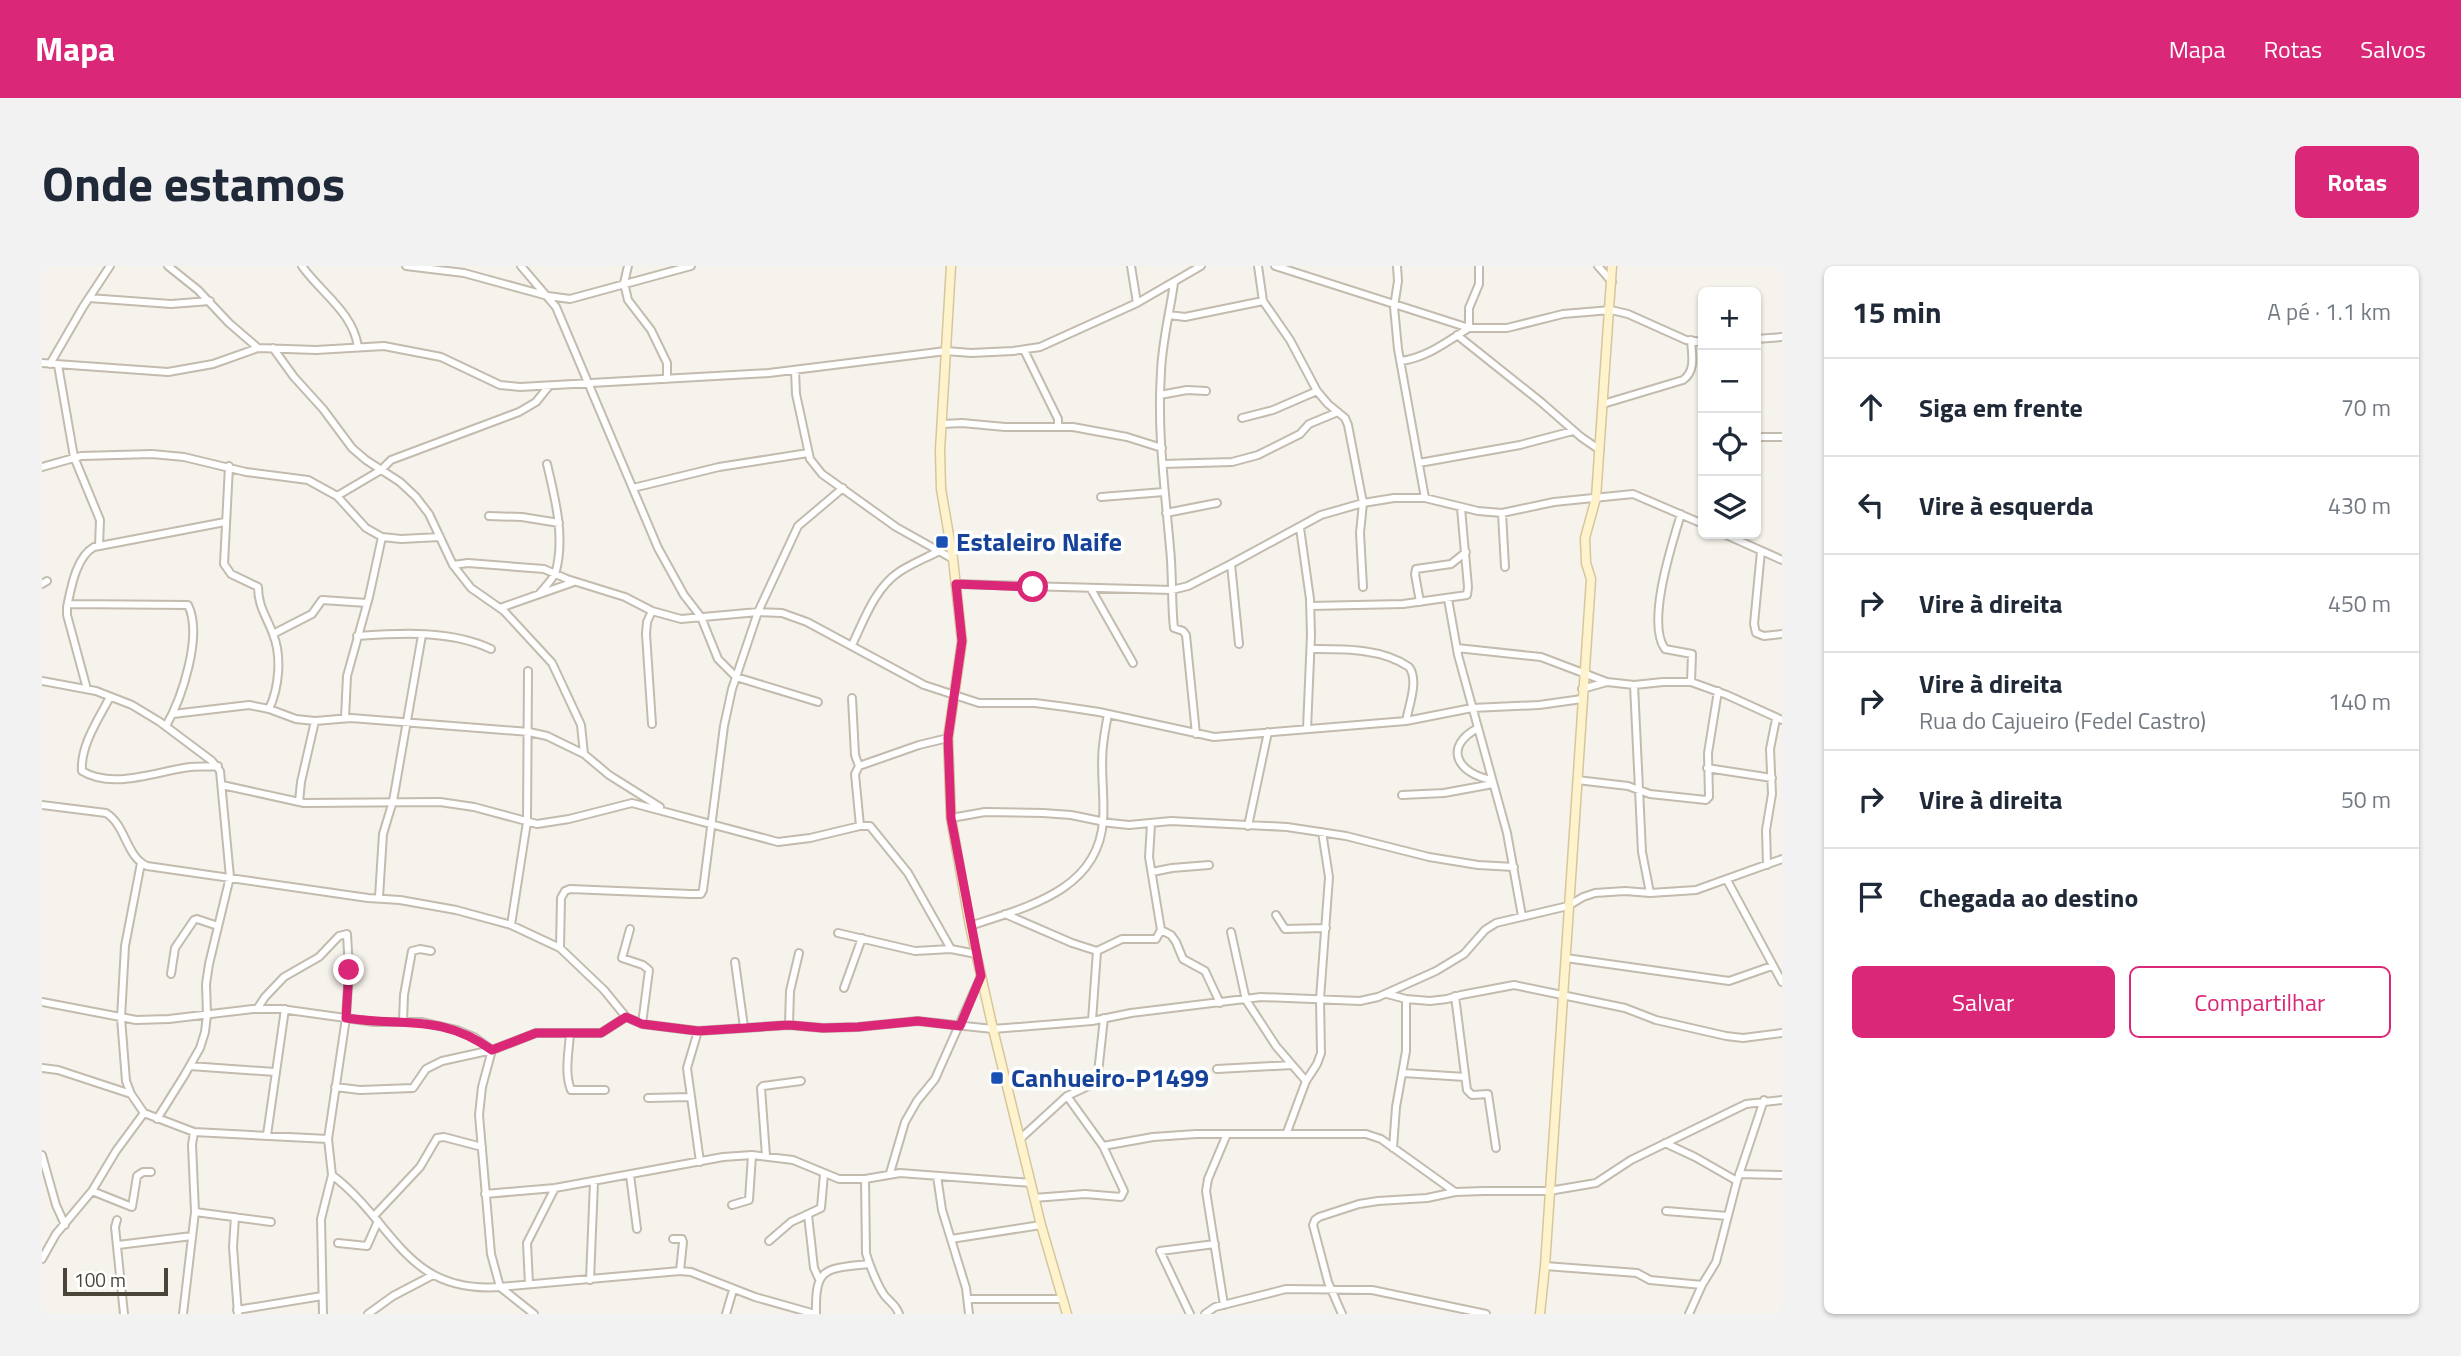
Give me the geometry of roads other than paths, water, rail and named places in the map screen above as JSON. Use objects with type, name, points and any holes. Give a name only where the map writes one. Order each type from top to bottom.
[{"type":"street","points":[[99,546],[100,520],[74,457],[54,364],[89,298],[110,266]]},
{"type":"street","points":[[168,266],[210,301],[229,323],[258,348]]},
{"type":"street","points":[[302,266],[347,319],[357,336],[358,347]]},
{"type":"street","points":[[406,266],[464,273],[548,296],[570,299],[624,282],[691,266]]},
{"type":"street","points":[[521,266],[556,307],[658,548],[684,595],[701,617],[718,659],[736,677],[818,702]]},
{"type":"street","points":[[628,266],[624,282],[628,300],[651,330],[667,363],[667,379]]},
{"type":"street","points":[[951,266],[941,489],[953,559],[962,641],[948,738],[951,818],[970,926],[993,1028],[1034,1198],[1067,1314]]},
{"type":"street","points":[[1131,266],[1137,303]]},
{"type":"street","points":[[42,363],[168,372],[213,364],[258,348],[384,346],[442,357],[508,387],[795,370],[946,351],[971,353],[1040,347],[1137,303],[1201,266]]},
{"type":"street","points":[[1258,266],[1263,301],[1290,340],[1317,391],[1345,418],[1348,425],[1363,503],[1360,533],[1363,587]]},
{"type":"street","points":[[1275,266],[1469,328],[1507,328],[1563,314],[1611,310],[1698,341]]},
{"type":"street","points":[[1397,266],[1395,303],[1401,362],[1424,498]]},
{"type":"street","points":[[1469,328],[1469,308],[1479,284],[1479,266]]},
{"type":"street","points":[[1598,266],[1612,282]]},
{"type":"street","points":[[1540,1314],[1591,579],[1586,564],[1585,538],[1596,498],[1612,266]]},
{"type":"street","points":[[1174,283],[1161,368],[1164,492],[1171,551],[1174,628],[1186,635],[1196,734]]},
{"type":"street","points":[[89,298],[171,304],[210,301]]},
{"type":"street","points":[[1169,314],[1185,317],[1263,301]]},
{"type":"street","points":[[1401,362],[1419,358],[1438,349],[1469,328]]},
{"type":"street","points":[[1457,335],[1573,431],[1600,450]]},
{"type":"street","points":[[1761,339],[1782,337]]},
{"type":"street","points":[[1603,404],[1683,380],[1690,375],[1691,340]]},
{"type":"street","points":[[273,348],[352,448],[400,482],[415,497],[429,514],[453,565],[471,588],[500,608],[552,663],[581,725],[584,754]]},
{"type":"street","points":[[1024,350],[1058,419],[1058,426]]},
{"type":"street","points":[[795,370],[796,394],[808,453],[822,474],[896,527],[953,559]]},
{"type":"street","points":[[337,496],[381,470],[391,460],[519,412],[536,402],[549,386]]},
{"type":"street","points":[[1160,395],[1187,390],[1206,391]]},
{"type":"street","points":[[1242,418],[1273,410],[1317,391]]},
{"type":"street","points":[[1163,464],[1231,462],[1258,455],[1300,434],[1309,424],[1338,412]]},
{"type":"street","points":[[942,424],[1058,426],[1107,432],[1162,448]]},
{"type":"street","points":[[1419,463],[1520,445],[1573,431]]},
{"type":"street","points":[[1761,437],[1782,437]]},
{"type":"street","points":[[633,488],[719,467],[808,453]]},
{"type":"street","points":[[42,467],[74,457],[152,454],[184,457],[246,472],[308,480],[337,496],[366,528],[382,537],[440,537]]},
{"type":"street","points":[[540,593],[556,574],[559,523],[547,464]]},
{"type":"street","points":[[229,466],[225,522],[226,570],[258,587],[260,608],[273,634],[278,671],[275,696],[270,709]]},
{"type":"street","points":[[560,948],[561,898],[565,891],[570,889],[701,894],[724,726],[736,677],[758,612],[798,526],[843,488]]},
{"type":"street","points":[[1101,497],[1164,492]]},
{"type":"street","points":[[956,584],[1172,590],[1188,586],[1321,515],[1363,503],[1394,498],[1424,498],[1449,502],[1461,508],[1502,513],[1555,502],[1633,494],[1698,522]]},
{"type":"street","points":[[1166,513],[1217,503]]},
{"type":"street","points":[[1310,606],[1420,603],[1467,595],[1461,508]]},
{"type":"street","points":[[1502,513],[1505,567]]},
{"type":"street","points":[[1681,514],[1667,561],[1659,607],[1660,636],[1665,649],[1692,654],[1690,682]]},
{"type":"street","points":[[489,516],[522,517],[559,523]]},
{"type":"street","points":[[87,689],[67,615],[83,557],[88,550],[225,522]]},
{"type":"street","points":[[1300,528],[1310,606],[1307,729]]},
{"type":"street","points":[[345,718],[345,684],[382,537]]},
{"type":"street","points":[[1735,539],[1782,560]]},
{"type":"street","points":[[852,645],[872,603],[886,583],[900,572],[939,551]]},
{"type":"street","points":[[1761,551],[1754,624],[1756,633],[1764,636],[1782,634]]},
{"type":"street","points":[[1420,603],[1416,569],[1451,564],[1466,552]]},
{"type":"street","points":[[453,565],[468,563],[544,569],[625,597],[652,611],[681,619],[758,612],[782,613],[807,622],[924,685],[979,703],[1035,703],[1108,714],[1214,737],[1406,721],[1472,708],[1539,705],[1582,699]]},
{"type":"street","points":[[1231,564],[1239,643]]},
{"type":"street","points":[[500,608],[576,581]]},
{"type":"street","points":[[1091,589],[1133,663]]},
{"type":"street","points":[[1448,599],[1457,648],[1514,867],[1522,916]]},
{"type":"street","points":[[273,634],[312,614],[322,600],[367,603]]},
{"type":"street","points":[[68,604],[188,605],[193,625],[192,644],[173,714],[166,726]]},
{"type":"street","points":[[652,611],[646,634],[652,724]]},
{"type":"street","points":[[358,636],[422,635],[458,638],[477,642],[491,649]]},
{"type":"street","points":[[379,897],[383,834],[393,801],[422,635]]},
{"type":"street","points":[[1457,648],[1541,657],[1607,682],[1634,685],[1690,682],[1718,691],[1779,720],[1770,749],[1772,794],[1766,830],[1767,865]]},
{"type":"street","points":[[1311,649],[1351,650],[1382,655],[1409,667],[1414,678],[1406,721]]},
{"type":"street","points":[[511,925],[527,822],[528,671]]},
{"type":"street","points":[[42,681],[87,689],[132,705],[166,726],[218,766],[230,877],[206,984],[207,1015],[202,1040],[190,1066],[157,1119]]},
{"type":"street","points":[[1582,689],[1607,682]]},
{"type":"street","points":[[1634,685],[1643,852],[1650,894]]},
{"type":"street","points":[[1577,780],[1639,789],[1650,794],[1706,800],[1709,797],[1707,768],[1718,691]]},
{"type":"street","points":[[110,696],[95,725],[82,771],[102,778],[124,778],[218,766]]},
{"type":"street","points":[[852,698],[855,755],[859,766]]},
{"type":"street","points":[[173,714],[248,705],[270,709],[296,719],[315,721],[345,718],[529,732],[547,736],[584,754],[609,775],[666,811]]},
{"type":"street","points":[[970,926],[1067,887],[1092,860],[1099,844],[1103,821],[1102,747],[1108,714]]},
{"type":"street","points":[[299,802],[300,782],[315,721]]},
{"type":"street","points":[[1478,727],[1461,741],[1457,750],[1458,758],[1467,772],[1493,782]]},
{"type":"street","points":[[1248,825],[1268,732]]},
{"type":"street","points":[[860,826],[855,774],[859,766],[948,738]]},
{"type":"street","points":[[1707,768],[1772,778]]},
{"type":"street","points":[[1402,794],[1444,793],[1493,782]]},
{"type":"street","points":[[222,785],[299,802],[440,802],[474,807],[537,824],[632,803],[778,842],[870,826],[908,873],[951,948]]},
{"type":"street","points":[[42,805],[106,813],[121,826],[135,857],[141,863],[368,898],[379,897],[456,911],[511,925],[560,948],[604,990],[626,1017],[642,1024],[698,1031],[789,1025],[846,1027],[918,1021],[993,1028],[1091,1021],[1261,997],[1360,1001],[1387,994],[1436,971],[1464,954],[1485,930],[1496,923],[1569,906],[1595,893],[1625,891],[1650,894],[1696,890],[1782,859]]},
{"type":"street","points":[[951,818],[985,812],[1071,815],[1129,825],[1171,821],[1287,827],[1322,832],[1429,857],[1478,865],[1514,867]]},
{"type":"street","points":[[1005,914],[1097,951],[1122,939],[1156,939],[1161,930],[1149,857],[1151,824]]},
{"type":"street","points":[[1287,1132],[1306,1081],[1321,1053],[1320,999],[1329,877],[1322,832]]},
{"type":"street","points":[[141,863],[125,946],[121,1018],[123,1058],[131,1094],[144,1113],[194,1132],[328,1139]]},
{"type":"street","points":[[1152,872],[1209,865]]},
{"type":"street","points":[[1727,880],[1782,982]]},
{"type":"street","points":[[1276,915],[1285,929],[1326,928]]},
{"type":"street","points":[[171,974],[175,948],[194,920],[218,926]]},
{"type":"street","points":[[630,929],[622,958],[643,965],[649,970],[642,1024]]},
{"type":"street","points":[[1161,930],[1171,935],[1183,959],[1205,971],[1220,1003]]},
{"type":"street","points":[[1231,932],[1247,1000],[1276,1046],[1306,1081]]},
{"type":"street","points":[[838,933],[915,951],[951,948],[976,954]]},
{"type":"street","points":[[257,1009],[284,977],[318,957],[339,936],[347,934],[349,970],[346,1018],[328,1139],[332,1175],[321,1219],[323,1314]]},
{"type":"street","points":[[844,988],[862,938]]},
{"type":"street","points":[[403,1022],[404,995],[412,951],[431,951]]},
{"type":"street","points":[[1091,1021],[1097,951]]},
{"type":"street","points":[[789,1025],[790,991],[799,953]]},
{"type":"street","points":[[1566,958],[1729,981],[1772,966]]},
{"type":"street","points":[[735,962],[744,1027]]},
{"type":"street","points":[[890,1172],[911,1109],[935,1079],[981,976]]},
{"type":"street","points":[[1387,994],[1430,1001],[1514,985],[1625,1008],[1656,1020],[1726,1036],[1743,1038],[1782,1033]]},
{"type":"street","points":[[1455,996],[1469,1094],[1488,1094],[1496,1149]]},
{"type":"street","points":[[1393,1148],[1396,1107],[1403,1073],[1406,999]]},
{"type":"street","points":[[42,1002],[121,1018],[152,1020],[257,1009],[285,1009],[374,1022],[438,1024],[474,1037],[492,1050]]},
{"type":"street","points":[[267,1135],[285,1009]]},
{"type":"street","points":[[335,1087],[360,1090],[413,1088],[432,1065],[492,1050],[536,1033],[601,1033],[626,1017]]},
{"type":"street","points":[[1020,1139],[1067,1096],[1097,1082],[1104,1018]]},
{"type":"street","points":[[698,1031],[687,1068],[700,1162]]},
{"type":"street","points":[[570,1033],[568,1083],[571,1090],[605,1090]]},
{"type":"street","points":[[492,1050],[480,1101],[491,1254],[500,1287],[534,1314]]},
{"type":"street","points":[[1217,1069],[1293,1065]]},
{"type":"street","points":[[190,1066],[275,1072]]},
{"type":"street","points":[[42,1068],[81,1077],[131,1094]]},
{"type":"street","points":[[1403,1073],[1465,1077]]},
{"type":"street","points":[[766,1156],[761,1088],[801,1082]]},
{"type":"street","points":[[1034,1198],[1085,1194],[1121,1197],[1124,1191],[1103,1146],[1067,1096]]},
{"type":"street","points":[[648,1098],[691,1097]]},
{"type":"street","points":[[1689,1314],[1716,1262],[1738,1178],[1764,1100]]},
{"type":"street","points":[[1342,1314],[1320,1255],[1313,1224],[1315,1220],[1359,1204],[1441,1196],[1455,1192],[1512,1189],[1549,1191],[1601,1181],[1631,1160],[1746,1104],[1782,1100]]},
{"type":"street","points":[[42,1259],[56,1234],[92,1191],[116,1151],[144,1113]]},
{"type":"street","points":[[183,1314],[195,1212],[192,1145],[194,1132]]},
{"type":"street","points":[[1103,1146],[1196,1133],[1366,1133],[1381,1139],[1455,1192]]},
{"type":"street","points":[[1224,1305],[1207,1185],[1227,1134]]},
{"type":"street","points":[[338,1242],[367,1246],[376,1218],[413,1176],[437,1138],[482,1147]]},
{"type":"street","points":[[1665,1143],[1738,1178],[1782,1175]]},
{"type":"street","points":[[42,1155],[56,1205],[65,1225]]},
{"type":"street","points":[[485,1194],[555,1188],[752,1155],[809,1165],[839,1179],[865,1179],[890,1172],[1031,1183]]},
{"type":"street","points":[[732,1205],[750,1200],[752,1155]]},
{"type":"street","points":[[92,1191],[132,1207],[137,1176],[143,1172],[151,1172]]},
{"type":"street","points":[[769,1241],[791,1222],[821,1208],[824,1174]]},
{"type":"street","points":[[332,1175],[345,1184],[415,1264],[433,1275],[482,1289],[680,1271],[691,1272],[733,1290],[816,1314],[819,1279],[814,1268],[808,1215]]},
{"type":"street","points":[[630,1175],[637,1229]]},
{"type":"street","points":[[937,1176],[942,1210],[968,1299],[969,1314]]},
{"type":"street","points":[[865,1179],[866,1253],[883,1292],[894,1303],[899,1314]]},
{"type":"street","points":[[590,1280],[594,1182]]},
{"type":"street","points":[[529,1284],[527,1242],[555,1188]]},
{"type":"street","points":[[1666,1211],[1728,1216]]},
{"type":"street","points":[[195,1212],[271,1222]]},
{"type":"street","points":[[235,1217],[233,1247],[238,1312],[322,1296]]},
{"type":"street","points":[[117,1220],[115,1227],[124,1314]]},
{"type":"street","points":[[951,1238],[1041,1225]]},
{"type":"street","points":[[118,1244],[192,1236]]},
{"type":"street","points":[[673,1239],[682,1239],[683,1242],[680,1271]]},
{"type":"street","points":[[1190,1314],[1160,1251],[1215,1244]]},
{"type":"street","points":[[819,1279],[826,1272],[869,1264]]},
{"type":"street","points":[[1545,1266],[1637,1273],[1650,1280],[1702,1285]]},
{"type":"street","points":[[368,1314],[393,1296],[433,1275]]},
{"type":"street","points":[[1205,1314],[1215,1307],[1286,1289],[1372,1290],[1486,1314]]},
{"type":"street","points":[[726,1314],[733,1290]]},
{"type":"street","points":[[968,1299],[1063,1300]]},
{"type":"place","name":"Estaleiro Naife","points":[[942,542]]},
{"type":"place","name":"Canhueiro-P1499","points":[[997,1078]]}]
